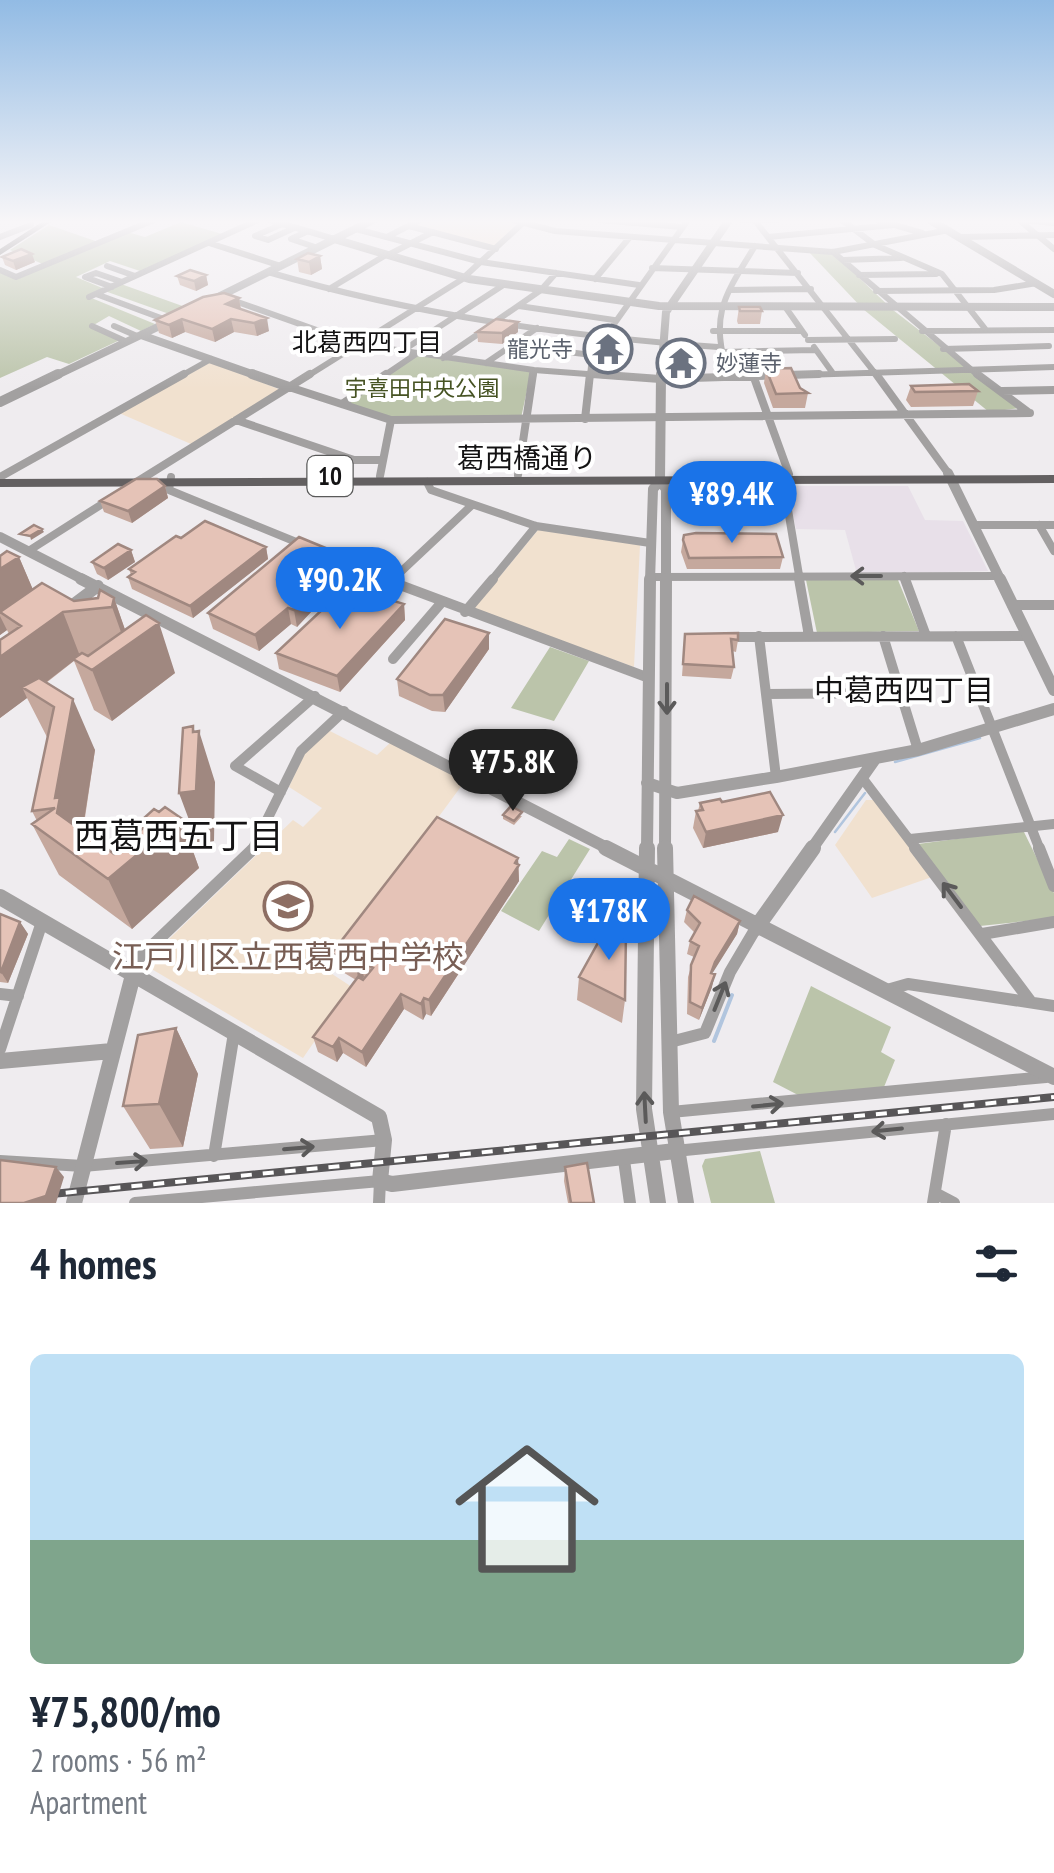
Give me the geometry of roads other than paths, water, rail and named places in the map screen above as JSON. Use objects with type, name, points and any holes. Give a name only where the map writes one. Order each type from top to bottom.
[{"type":"main road","name":"葛西橋通り","points":[[170,480],[518,475],[660,478]]},
{"type":"main road","name":"葛西橋通り","points":[[0,479],[427,482],[1054,476]]},
{"type":"street","points":[[88,276],[112,286]]},
{"type":"street","points":[[105,276],[122,282]]},
{"type":"street","points":[[92,295],[136,276]]},
{"type":"street","points":[[199,306],[260,276]]},
{"type":"street","points":[[283,276],[416,308],[604,337],[719,349],[815,350]]},
{"type":"street","points":[[329,289],[351,276]]},
{"type":"street","points":[[458,276],[669,307],[1054,307]]},
{"type":"street","points":[[444,358],[520,306],[553,276]]},
{"type":"street","points":[[576,276],[639,285]]},
{"type":"street","points":[[585,419],[592,355],[646,276]]},
{"type":"street","points":[[686,1203],[674,1151],[671,1112],[665,881],[671,637],[666,489],[660,478],[660,343],[669,307],[691,276]]},
{"type":"street","points":[[728,376],[714,332],[718,309],[737,276]]},
{"type":"street","points":[[801,276],[909,416],[949,476],[1054,690]]},
{"type":"street","points":[[114,326],[390,420],[1030,413],[968,370],[860,276]]},
{"type":"street","points":[[944,276],[986,330]]},
{"type":"street","points":[[1028,276],[1054,294]]},
{"type":"street","points":[[30,550],[464,278]]},
{"type":"street","points":[[876,291],[994,290],[1038,282]]},
{"type":"street","points":[[401,351],[505,284]]},
{"type":"street","points":[[730,290],[811,289]]},
{"type":"street","points":[[92,295],[169,321]]},
{"type":"street","points":[[220,296],[356,344],[534,370],[660,380],[1054,368]]},
{"type":"street","points":[[520,306],[614,320]]},
{"type":"street","points":[[786,308],[832,372]]},
{"type":"street","points":[[0,402],[185,313]]},
{"type":"street","points":[[92,326],[125,341]]},
{"type":"street","points":[[486,364],[538,327]]},
{"type":"street","points":[[922,330],[1054,330]]},
{"type":"street","points":[[1035,330],[1052,349]]},
{"type":"street","points":[[714,332],[802,331]]},
{"type":"street","points":[[808,340],[895,340]]},
{"type":"street","points":[[511,345],[592,355]]},
{"type":"street","points":[[943,349],[1052,349]]},
{"type":"street","points":[[342,404],[416,354]]},
{"type":"street","points":[[0,479],[211,360]]},
{"type":"street","points":[[518,475],[523,419],[534,370]]},
{"type":"street","points":[[753,375],[786,477],[809,636]]},
{"type":"street","points":[[999,391],[1054,390]]},
{"type":"street","points":[[236,420],[354,460],[383,460]]},
{"type":"street","points":[[380,476],[390,420]]},
{"type":"street","points":[[658,1203],[644,1109],[650,543],[653,489],[660,478]]},
{"type":"street","points":[[170,480],[169,490],[318,551]]},
{"type":"street","points":[[427,482],[431,490],[536,526],[650,543]]},
{"type":"street","points":[[391,581],[472,504]]},
{"type":"street","points":[[570,531],[574,517]]},
{"type":"street","points":[[976,525],[1054,524]]},
{"type":"street","points":[[1039,525],[1054,551]]},
{"type":"street","points":[[464,612],[536,526]]},
{"type":"street","points":[[0,537],[270,666],[316,696],[665,881],[1054,1077]]},
{"type":"street","points":[[334,558],[464,612],[649,678]]},
{"type":"street","points":[[326,610],[365,570]]},
{"type":"street","points":[[904,576],[926,636]]},
{"type":"street","points":[[650,577],[998,576]]},
{"type":"street","points":[[56,617],[98,586]]},
{"type":"street","points":[[393,659],[442,602]]},
{"type":"street","points":[[75,603],[95,613]]},
{"type":"street","points":[[1012,605],[1054,606]]},
{"type":"street","points":[[709,636],[1027,636]]},
{"type":"street","points":[[759,636],[776,777]]},
{"type":"street","points":[[883,636],[918,750]]},
{"type":"street","points":[[956,636],[1054,886]]},
{"type":"street","points":[[766,694],[901,693]]},
{"type":"street","points":[[280,792],[235,766],[316,696]]},
{"type":"street","points":[[74,1203],[136,961],[254,848],[301,751],[344,710]]},
{"type":"street","points":[[648,782],[668,792],[776,777],[918,750],[1054,710]]},
{"type":"street","points":[[670,1042],[706,1033],[730,972],[756,928],[875,759]]},
{"type":"street","points":[[863,779],[1031,1002]]},
{"type":"street","points":[[910,839],[1054,824]]},
{"type":"street","points":[[0,897],[378,1117],[384,1140],[378,1203]]},
{"type":"street","points":[[0,1048],[42,922]]},
{"type":"street","points":[[982,934],[1054,922]]},
{"type":"street","points":[[886,992],[888,986],[908,984],[1054,1006]]},
{"type":"street","points":[[0,994],[18,996]]},
{"type":"street","points":[[214,1156],[234,1033]]},
{"type":"street","points":[[0,1061],[112,1051]]},
{"type":"street","points":[[671,1112],[1054,1077]]},
{"type":"street","points":[[134,1203],[380,1181],[392,1184],[624,1160],[674,1151],[1054,1114]]},
{"type":"street","points":[[946,1124],[934,1198],[954,1203]]},
{"type":"street","points":[[0,1161],[83,1166],[384,1140]]},
{"type":"street","points":[[624,1160],[630,1203]]},
{"type":"waterway","points":[[895,762],[980,738]]},
{"type":"waterway","points":[[835,832],[865,793]]},
{"type":"waterway","points":[[714,1041],[732,995]]},
{"type":"railway","points":[[0,1199],[1054,1097]]},
{"type":"place","name":"龍光寺","points":[[608,349]]},
{"type":"place","name":"妙蓮寺","points":[[681,363]]},
{"type":"place","name":"江戸川区立西葛西中学校","points":[[288,906]]},
{"type":"district","name":"北葛西四丁目","points":[[367,342]]},
{"type":"district","name":"中葛西四丁目","points":[[904,689]]},
{"type":"district","name":"西葛西五丁目","points":[[179,835]]},
{"type":"park label","name":"宇喜田中央公園","points":[[422,388]]}]
